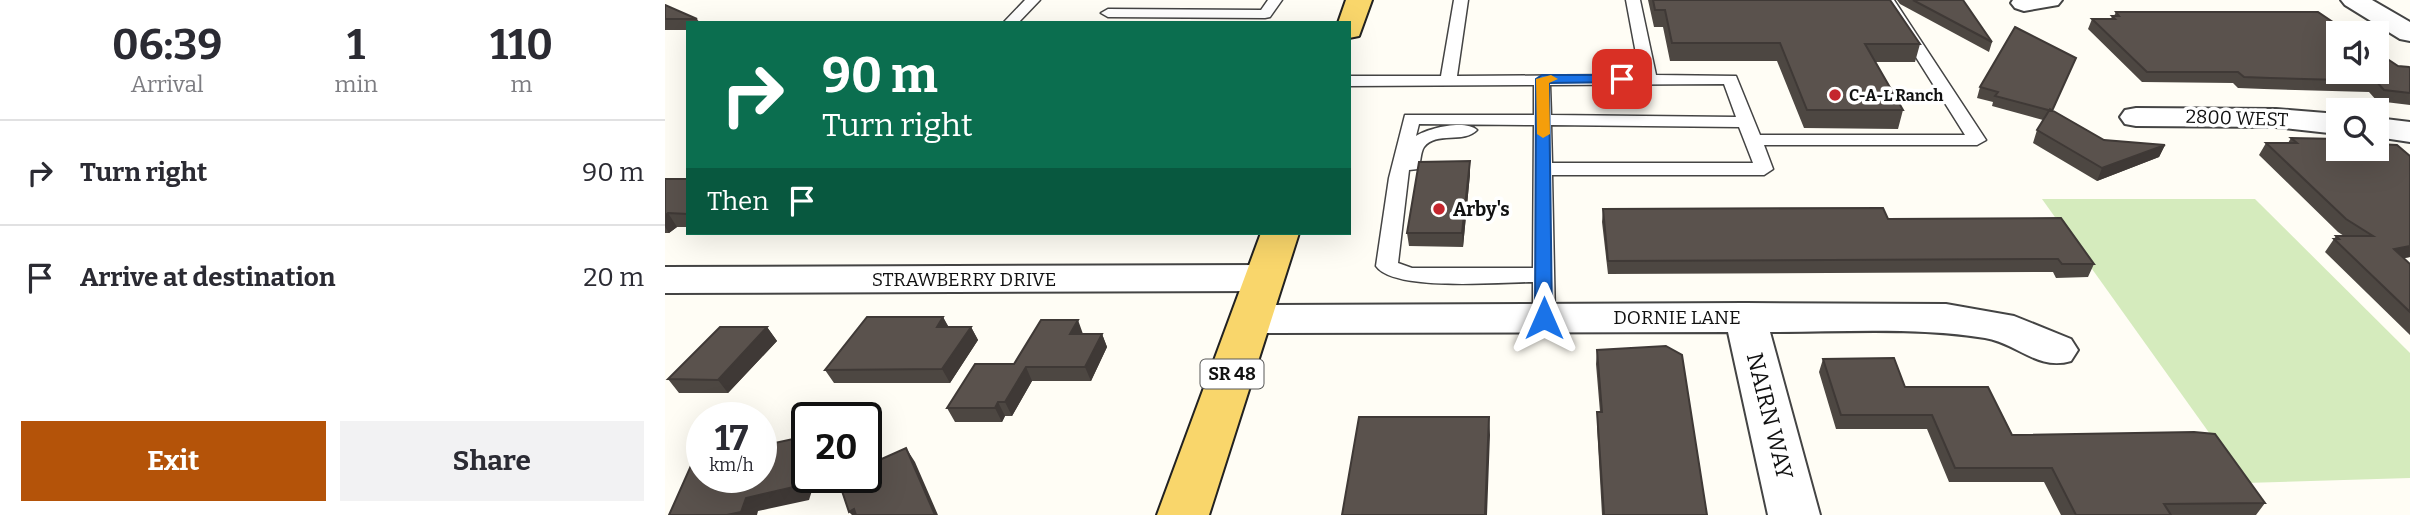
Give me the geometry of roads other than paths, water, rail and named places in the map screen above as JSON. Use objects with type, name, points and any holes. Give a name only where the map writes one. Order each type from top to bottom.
[{"type":"main road","points":[[1351,24],[1359,0]]},
{"type":"main road","name":"SR 48","points":[[1183,515],[1279,235]]},
{"type":"street","points":[[2354,0],[2410,33]]},
{"type":"street","name":"2800 WEST","points":[[2136,117],[2276,118],[2326,123]]},
{"type":"street","points":[[2389,129],[2410,132]]},
{"type":"street","name":"STRAWBERRY DRIVE","points":[[672,287],[1257,299]]},
{"type":"street","name":"DORNIE LANE","points":[[1257,299],[1544,318],[1946,318],[1999,326],[2056,350]]},
{"type":"street","name":"NAIRN WAY","points":[[1745,317],[1794,515]]},
{"type":"lane","points":[[1012,21],[1033,0]]},
{"type":"lane","points":[[1181,13],[1189,0]]},
{"type":"lane","points":[[1108,13],[1265,14],[1275,0]]},
{"type":"lane","points":[[1448,79],[1461,0]]},
{"type":"lane","points":[[1633,0],[1649,79]]},
{"type":"lane","points":[[1753,141],[1977,141],[1887,0]]},
{"type":"lane","points":[[1542,79],[1544,318]]},
{"type":"lane","points":[[1351,81],[1730,79],[1764,169],[1543,169]]},
{"type":"lane","points":[[1543,125],[1411,119],[1398,178],[1387,266],[1409,275],[1543,275]]},
{"type":"lane","points":[[1390,243],[1402,229],[1414,146],[1429,135],[1454,130],[1543,125],[1746,122]]},
{"type":"place","name":"C-A-L Ranch","points":[[1835,95]]},
{"type":"place","name":"Arby's","points":[[1439,209]]}]
